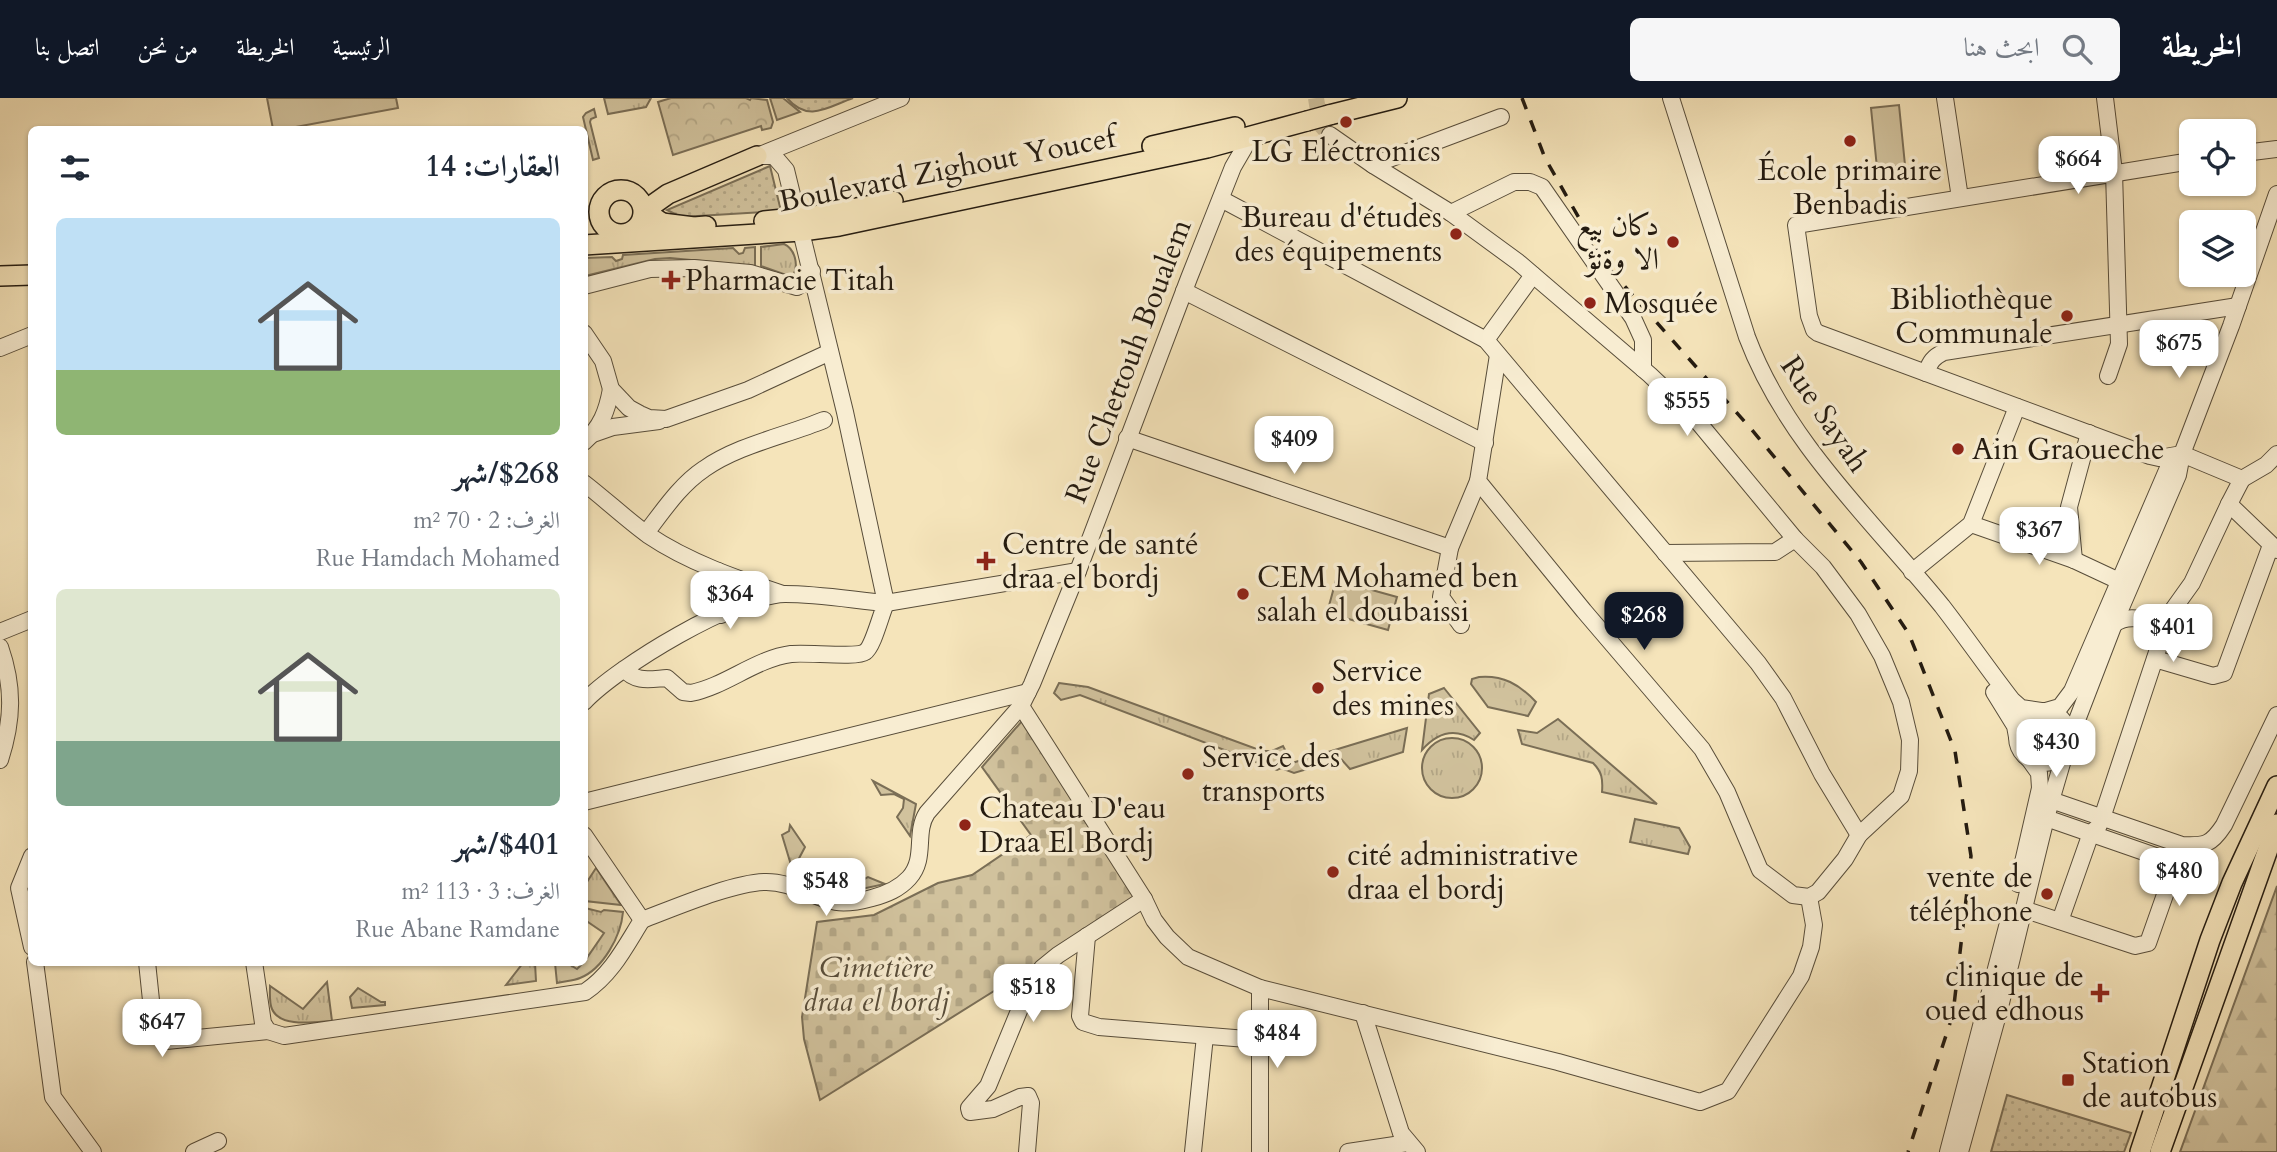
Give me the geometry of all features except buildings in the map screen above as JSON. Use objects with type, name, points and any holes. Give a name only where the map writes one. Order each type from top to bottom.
[{"type":"main road","name":"Boulevard Zighout Youcef","points":[[592,244],[694,227],[805,222],[839,226],[1207,148],[1251,136],[1333,105],[1397,98]]},
{"type":"main road","name":"Boulevard Zighout Youcef","points":[[805,222],[1229,129],[1306,115]]},
{"type":"main road","points":[[600,208],[599,214],[610,231],[627,233],[637,239],[661,232],[652,216],[651,206],[668,194],[758,156]]},
{"type":"main road","points":[[588,222],[610,194],[627,191],[648,195],[668,194]]},
{"type":"main road","points":[[592,244],[627,233],[642,220],[639,200],[627,191]]},
{"type":"main road","points":[[0,263],[28,262]]},
{"type":"main road","points":[[0,276],[28,275]]},
{"type":"main road","points":[[2140,1152],[2210,940],[2232,883],[2277,786]]},
{"type":"main road","points":[[2160,1152],[2277,824]]},
{"type":"street","points":[[758,156],[901,98]]},
{"type":"street","points":[[1660,98],[1691,189],[1710,223]]},
{"type":"street","name":"Rue Sayah","points":[[1671,98],[1747,337],[1769,388],[1784,413],[1820,463],[1942,606],[2012,700],[2021,708],[2043,711]]},
{"type":"street","points":[[1681,98],[1707,184],[1710,223]]},
{"type":"street","points":[[1945,98],[1960,198]]},
{"type":"street","points":[[2105,98],[2114,172],[2119,344],[2108,376]]},
{"type":"street","points":[[1373,165],[1500,117]]},
{"type":"street","points":[[1329,135],[1451,212],[1533,275],[1643,369],[1694,417],[1795,539],[1823,567],[1858,614],[1882,656],[1901,702],[1910,740],[1909,771],[1901,796],[1859,835],[1822,888],[1809,897],[1793,895],[1760,870],[1727,792],[1703,749],[1584,611],[1478,481]]},
{"type":"street","points":[[786,170],[791,152],[805,136]]},
{"type":"street","name":"Rue Chettouh Boualem","points":[[642,920],[745,884],[764,882],[790,885],[836,902],[862,901],[884,895],[908,879],[919,864],[921,826],[934,804],[1024,699],[1078,571],[1231,172],[1251,136]]},
{"type":"street","points":[[1207,148],[1230,152],[1231,172]]},
{"type":"street","points":[[2256,152],[2277,149]]},
{"type":"street","points":[[624,669],[631,677],[639,679],[667,678],[683,692],[691,693],[783,656],[826,652],[854,656],[863,654],[869,648],[886,603],[812,271],[805,222],[786,170],[774,156],[758,156]]},
{"type":"street","points":[[2179,163],[1796,225],[1809,316],[1814,330],[1926,373],[2089,433],[2242,479]]},
{"type":"street","points":[[1451,212],[1514,182],[1530,182],[1542,187],[1633,318],[1643,340],[1643,369]]},
{"type":"street","points":[[1948,1152],[2038,800],[2041,779],[2019,747],[2017,737],[2020,726],[2026,718],[2056,709],[2065,703],[2081,673],[2170,459],[2271,234],[2277,194]]},
{"type":"street","points":[[1221,199],[1486,340],[1758,663],[1783,698],[1822,774],[1859,835]]},
{"type":"street","points":[[588,285],[632,272],[683,268],[750,273],[790,286],[813,303],[823,322]]},
{"type":"street","points":[[790,286],[804,285],[812,271]]},
{"type":"street","points":[[1486,340],[1533,275]]},
{"type":"street","points":[[1184,291],[1485,443]]},
{"type":"street","points":[[1926,373],[1930,363],[1944,352],[2238,306]]},
{"type":"street","points":[[0,348],[28,337]]},
{"type":"street","points":[[588,339],[603,361],[611,389],[606,416],[589,438]]},
{"type":"street","points":[[589,438],[613,427],[666,419],[748,390],[830,352]]},
{"type":"street","points":[[1461,625],[1441,597],[1450,548],[1478,481],[1498,355]]},
{"type":"street","points":[[611,389],[629,408],[640,414],[649,418],[666,419]]},
{"type":"street","points":[[1912,572],[1971,524],[2017,407]]},
{"type":"street","points":[[646,533],[679,492],[704,469],[750,447],[824,420]]},
{"type":"street","points":[[2074,560],[2068,507],[2089,433]]},
{"type":"street","points":[[1127,438],[1450,548]]},
{"type":"street","points":[[2060,921],[2091,833],[2102,818],[2172,611],[2192,583],[2242,479],[2266,465],[2277,454]]},
{"type":"street","points":[[1961,1152],[1999,1012],[2046,818],[2068,743],[2125,597],[2178,475],[2170,459]]},
{"type":"street","points":[[588,486],[646,533],[679,553],[783,594],[886,603],[1078,571]]},
{"type":"street","points":[[2155,659],[2213,676],[2224,673],[2274,547],[2230,504]]},
{"type":"street","points":[[1971,524],[2074,560],[2119,581]]},
{"type":"street","points":[[1665,554],[1776,552],[1795,539]]},
{"type":"street","points":[[716,569],[725,579],[729,590],[729,601],[721,615]]},
{"type":"street","points":[[588,699],[643,656],[748,603],[783,594]]},
{"type":"street","points":[[2125,597],[2129,608],[2138,618]]},
{"type":"street","points":[[2114,624],[2126,618],[2138,618],[2165,628]]},
{"type":"street","points":[[0,632],[28,621]]},
{"type":"street","name":"Rue Sayah","points":[[1971,646],[2015,726],[2017,737]]},
{"type":"street","points":[[0,648],[12,695],[9,731],[0,760]]},
{"type":"street","points":[[588,801],[1024,699],[1154,920],[1188,957],[1260,988],[1559,1062],[1700,1102],[1728,1091],[1801,976],[1811,947],[1814,925],[1809,897]]},
{"type":"street","points":[[2029,759],[2051,761],[2061,755],[2068,743],[2065,724],[2057,715],[2043,711]]},
{"type":"street","points":[[2051,800],[2182,845],[2201,846],[2215,839],[2277,715]]},
{"type":"street","points":[[2023,909],[2135,946],[2148,943],[2173,872],[2167,860],[2046,818]]},
{"type":"street","points":[[147,966],[154,1029],[159,1037],[166,1041],[268,1031],[284,1036],[578,995],[602,979],[619,958],[642,920],[588,841]]},
{"type":"street","points":[[28,866],[19,888],[28,929]]},
{"type":"street","points":[[1027,1152],[1031,1103],[1028,1096],[984,1111],[970,1112],[969,1108],[988,1086],[1021,1006],[1047,962],[1144,899]]},
{"type":"street","points":[[1087,936],[1080,1016],[1089,1026],[1259,1040]]},
{"type":"street","points":[[36,966],[53,1097],[93,1152]]},
{"type":"street","points":[[254,966],[260,1016],[268,1031]]},
{"type":"street","points":[[1260,988],[1260,1152]]},
{"type":"street","points":[[1363,1013],[1401,1133],[1412,1147]]},
{"type":"street","points":[[1193,1152],[1205,1036]]},
{"type":"street","points":[[194,1152],[218,1141]]},
{"type":"street","points":[[1348,1152],[1412,1147]]},
{"type":"green space","points":[[267,98],[396,98],[398,108],[301,126],[272,126]]},
{"type":"green space","points":[[604,98],[651,98],[646,107],[608,114]]},
{"type":"green space","points":[[671,98],[767,100],[773,122],[771,128],[762,130],[761,126],[673,155],[658,102]]},
{"type":"green space","points":[[770,98],[783,98],[800,112],[777,120]]},
{"type":"green space","points":[[787,98],[853,98],[827,109],[811,111],[795,106]]},
{"type":"green space","points":[[1899,105],[1905,165],[1877,168],[1871,108]]},
{"type":"green space","points":[[594,109],[596,117],[590,122],[599,158],[593,160],[588,126],[585,126],[583,117]]},
{"type":"green space","points":[[770,166],[781,211],[681,217],[667,210]]},
{"type":"green space","points":[[784,244],[795,258],[793,276],[761,266],[761,247]]},
{"type":"green space","points":[[755,247],[755,266],[670,258],[655,259],[588,275],[588,258],[612,257],[616,261],[622,259],[623,255],[733,248],[739,254],[743,253],[745,248]]},
{"type":"green space","points":[[1336,580],[1397,597],[1388,630],[1327,613]]},
{"type":"green space","points":[[1472,679],[1503,679],[1523,690],[1536,702],[1528,716],[1488,707],[1471,684]]},
{"type":"green space","points":[[1059,683],[1088,687],[1262,751],[1272,751],[1283,746],[1292,763],[1407,728],[1403,752],[1350,769],[1341,759],[1294,773],[1281,768],[1277,770],[1080,695],[1061,700],[1054,693]]},
{"type":"green space","points":[[1444,688],[1480,733],[1474,740],[1460,734],[1446,734],[1434,739],[1422,750],[1429,694]]},
{"type":"green space","points":[[1558,719],[1657,804],[1602,792],[1601,776],[1593,763],[1522,744],[1518,730],[1537,733]]},
{"type":"green space","name":"Cimetière draa el bordj","points":[[1022,721],[1135,897],[1010,981],[820,1100],[804,1039],[802,1017],[817,922],[874,915],[938,883],[972,875],[1031,835],[982,767]]},
{"type":"green space","points":[[1452,738],[1469,743],[1477,751],[1482,768],[1477,785],[1469,793],[1452,798],[1435,793],[1427,785],[1422,768],[1427,751],[1435,743]]},
{"type":"green space","points":[[873,781],[916,804],[910,836],[897,817],[903,808],[904,799],[894,794],[881,795]]},
{"type":"green space","points":[[1635,819],[1679,828],[1690,847],[1688,854],[1630,842]]},
{"type":"green space","points":[[790,825],[805,847],[795,866],[801,874],[823,871],[839,892],[868,877],[885,884],[838,894],[794,875],[782,835],[789,831]]},
{"type":"green space","points":[[596,868],[621,905],[588,901],[588,880]]},
{"type":"green space","points":[[2277,886],[2277,1152],[2180,1152]]},
{"type":"green space","points":[[588,909],[623,912],[615,941],[603,959],[588,974],[557,983],[555,966],[572,966],[577,969],[580,966],[588,966],[588,956],[604,933],[588,922]]},
{"type":"green space","points":[[521,966],[535,966],[536,981],[506,985]]},
{"type":"green space","points":[[327,982],[332,1021],[290,1021],[276,1015],[272,1009],[270,986],[303,1009]]},
{"type":"green space","points":[[358,988],[385,1002],[385,1005],[352,1008],[350,997]]},
{"type":"green space","points":[[2007,1095],[2131,1133],[2124,1152],[1991,1152]]},
{"type":"tunnel","points":[[1316,98],[1320,124],[1330,135]]},
{"type":"railway","points":[[1522,98],[1545,158],[1605,264],[1752,430],[1861,562],[1909,634],[1955,751],[1971,856],[1953,1014],[1908,1152]]},
{"type":"place","name":"LG Eléctronics","points":[[1346,122]]},
{"type":"place","name":"École primaire Benbadis","points":[[1850,141]]},
{"type":"place","name":"Bureau d'études des équipements","points":[[1456,234]]},
{"type":"place","name":"دكان بيع الا وةنؤ","points":[[1673,242]]},
{"type":"place","name":"Pharmacie Titah","points":[[671,280]]},
{"type":"place","name":"Mosquée","points":[[1590,303]]},
{"type":"place","name":"Bibliothèque Communale","points":[[2067,316]]},
{"type":"place","name":"Ain Graoueche","points":[[1958,449]]},
{"type":"place","name":"Centre de santé draa el bordj","points":[[986,561]]},
{"type":"place","name":"CEM Mohamed ben salah el doubaissi","points":[[1243,594]]},
{"type":"place","name":"Service des mines","points":[[1318,688]]},
{"type":"place","name":"Service des transports","points":[[1188,774]]},
{"type":"place","name":"Chateau D'eau Draa El Bordj","points":[[965,825]]},
{"type":"place","name":"cité administrative draa el bordj","points":[[1333,872]]},
{"type":"place","name":"vente de téléphone","points":[[2047,894]]},
{"type":"place","name":"clinique de oued edhous","points":[[2100,993]]},
{"type":"place","name":"Station de autobus","points":[[2068,1080]]}]
